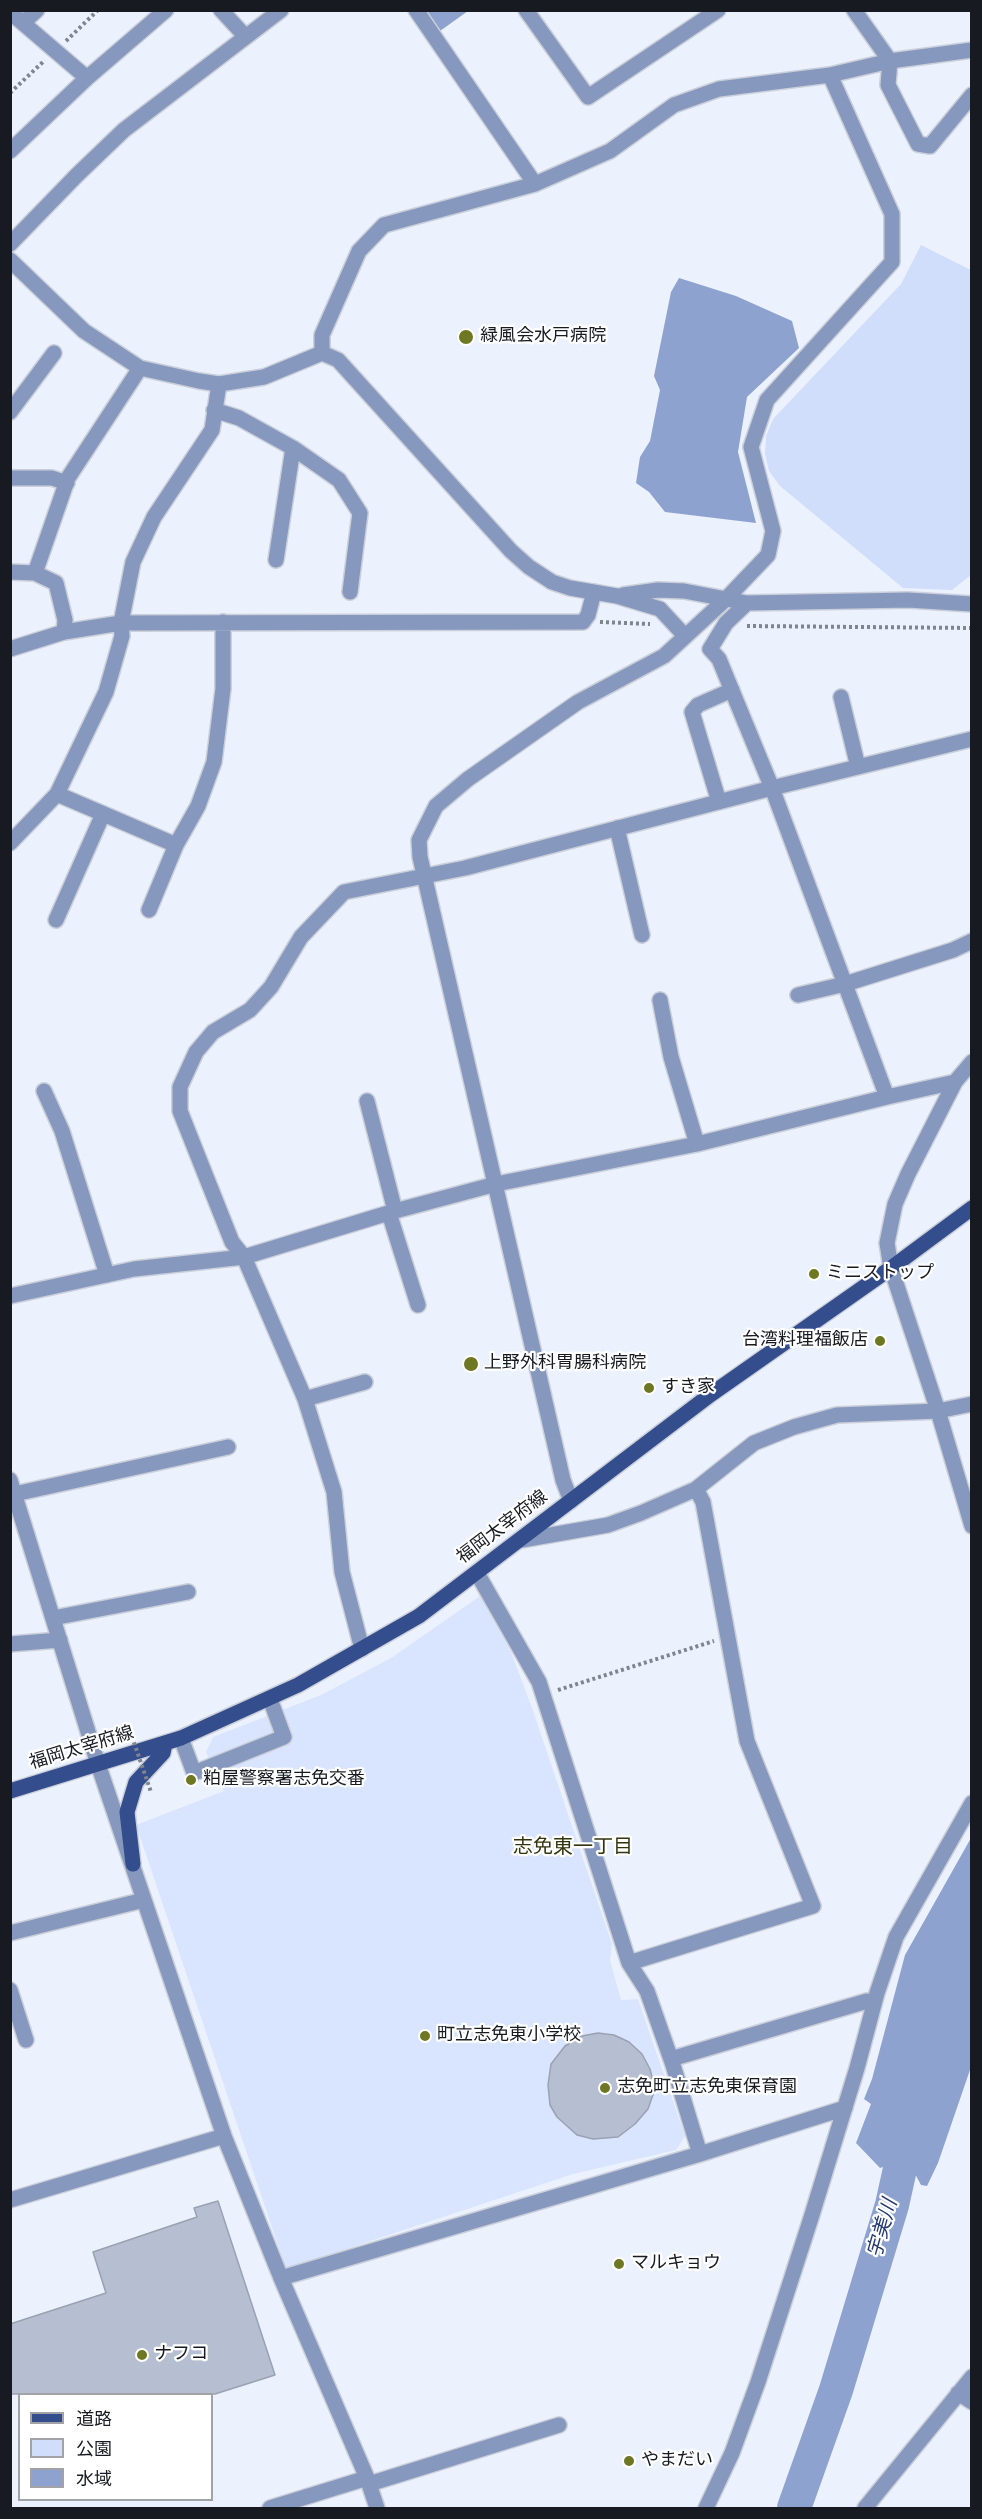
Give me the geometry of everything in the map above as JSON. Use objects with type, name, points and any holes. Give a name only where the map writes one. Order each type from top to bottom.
[{"type":"main road","name":"福岡太宰府線","points":[[10,1791],[181,1738],[270,1699],[419,1616],[710,1395],[972,1208]]},
{"type":"main road","points":[[133,1864],[127,1812],[136,1782],[163,1753],[165,1744]]},
{"type":"street","points":[[23,23],[37,10]]},
{"type":"street","points":[[10,151],[87,78],[166,10]]},
{"type":"street","points":[[221,10],[245,36]]},
{"type":"street","points":[[10,244],[124,130],[281,10]]},
{"type":"street","points":[[416,10],[535,184]]},
{"type":"street","points":[[526,10],[588,97],[718,10]]},
{"type":"street","points":[[854,10],[890,61],[888,85],[918,144],[930,146],[972,95]]},
{"type":"street","points":[[10,12],[87,78]]},
{"type":"street","points":[[322,353],[322,335],[359,251],[384,225],[535,184],[610,151],[674,105],[719,89],[830,75],[890,61],[972,50]]},
{"type":"street","points":[[571,1501],[561,1468],[420,856],[419,840],[436,806],[468,779],[578,702],[664,656],[726,599],[768,555],[773,531],[751,447],[767,400],[892,262],[892,214],[830,75]]},
{"type":"street","points":[[10,260],[84,331],[140,368],[219,384],[264,377],[322,353],[338,360],[523,562],[552,582],[570,588],[617,596],[660,609],[686,636]]},
{"type":"street","points":[[10,412],[54,353]]},
{"type":"street","points":[[35,573],[67,483],[140,368]]},
{"type":"street","points":[[10,843],[57,794],[106,692],[122,636],[121,623],[133,562],[154,517],[212,430],[219,384]]},
{"type":"street","points":[[214,410],[239,418],[293,448],[339,480],[360,513],[350,592]]},
{"type":"street","points":[[276,560],[293,448]]},
{"type":"street","points":[[10,478],[52,478],[67,483]]},
{"type":"street","points":[[10,572],[35,573],[56,583],[65,620],[64,632]]},
{"type":"street","points":[[617,596],[675,590],[747,603],[908,600],[972,604]]},
{"type":"street","points":[[10,649],[64,632],[121,623],[583,622],[588,615],[594,592]]},
{"type":"street","points":[[747,603],[726,623],[710,649],[719,659],[772,788],[887,1096]]},
{"type":"street","points":[[149,910],[176,845],[198,806],[214,762],[223,688],[223,622]]},
{"type":"street","points":[[719,802],[693,712],[698,705],[732,690]]},
{"type":"street","points":[[841,697],[858,767]]},
{"type":"street","points":[[362,1649],[342,1572],[334,1492],[305,1398],[244,1257],[232,1242],[180,1111],[180,1087],[196,1052],[213,1032],[250,1010],[271,987],[301,937],[344,892],[425,877],[972,739]]},
{"type":"street","points":[[57,794],[176,845]]},
{"type":"street","points":[[56,920],[103,814]]},
{"type":"street","points":[[617,828],[642,935]]},
{"type":"street","points":[[798,995],[845,984],[953,950],[972,941]]},
{"type":"street","points":[[660,1000],[671,1057],[697,1144]]},
{"type":"street","points":[[972,1062],[955,1082],[895,1204],[887,1243],[891,1268],[938,1411],[972,1526]]},
{"type":"street","points":[[10,1296],[134,1269],[244,1257],[392,1212],[496,1184],[697,1144],[887,1096],[955,1082]]},
{"type":"street","points":[[44,1091],[62,1131],[107,1275]]},
{"type":"street","points":[[366,1101],[417,1305]]},
{"type":"street","points":[[305,1398],[365,1382]]},
{"type":"street","points":[[522,1540],[608,1525],[696,1489],[754,1443],[794,1427],[837,1415],[938,1411],[972,1404]]},
{"type":"street","points":[[228,1447],[12,1490],[99,1764],[224,2136],[281,2278],[368,2481],[377,2508]]},
{"type":"street","points":[[628,1963],[813,1906],[747,1741],[703,1502],[696,1489]]},
{"type":"street","points":[[477,1573],[539,1682],[628,1963],[647,1991],[700,2154]]},
{"type":"street","points":[[53,1618],[188,1592]]},
{"type":"street","points":[[10,1644],[60,1640]]},
{"type":"street","points":[[181,1738],[194,1773],[284,1737],[270,1699]]},
{"type":"street","points":[[706,2508],[732,2453],[758,2382],[845,2108],[874,2003],[896,1937],[972,1803]]},
{"type":"street","points":[[10,1933],[144,1900]]},
{"type":"street","points":[[10,1990],[26,2040]]},
{"type":"street","points":[[671,2059],[867,2001],[874,2003]]},
{"type":"street","points":[[281,2278],[700,2154],[845,2108]]},
{"type":"street","points":[[10,2199],[224,2136]]},
{"type":"street","points":[[865,2508],[972,2377]]},
{"type":"street","points":[[958,2393],[972,2402]]},
{"type":"street","points":[[270,2508],[559,2425]]},
{"type":"path","points":[[583,622],[666,625],[673,622]]},
{"type":"path","points":[[726,623],[778,627],[972,628]]},
{"type":"path","points":[[543,1695],[727,1637]]},
{"type":"path","points":[[93,1745],[130,1731],[152,1792]]},
{"type":"shaded area","points":[[480,1596],[511,1652],[532,1708],[612,1944],[610,1960],[621,2000],[638,1999],[685,2136],[676,2150],[573,2174],[286,2269],[136,1825],[224,1791],[206,1752],[213,1737],[321,1695],[391,1658]]},
{"type":"green space","points":[[921,245],[971,270],[971,575],[952,590],[903,588],[780,486],[769,471],[765,454],[766,436],[773,419],[901,284]]},
{"type":"water","points":[[425,11],[468,11],[440,31]]},
{"type":"water","points":[[679,278],[736,296],[792,321],[799,348],[747,397],[738,452],[756,523],[665,512],[649,492],[636,483],[640,457],[650,441],[660,390],[654,376],[671,292]]},
{"type":"water","points":[[971,1838],[971,2067],[938,2163],[927,2186],[921,2185],[913,2170],[907,2166],[895,2163],[880,2168],[856,2143],[871,2104],[864,2099],[872,2079],[905,1955]]},
{"type":"building","points":[[598,2033],[614,2035],[629,2042],[642,2054],[650,2069],[655,2089],[648,2109],[635,2124],[618,2137],[593,2139],[577,2135],[557,2117],[550,2105],[548,2085],[551,2064],[565,2046],[582,2036]]},
{"type":"building","points":[[218,2201],[275,2375],[215,2394],[10,2394],[10,2324],[106,2293],[93,2252],[197,2217],[194,2208]]},
{"type":"waterway","name":"宇美川","points":[[794,2508],[836,2390],[892,2205],[911,2119]]},
{"type":"place","name":"緑風会水戸病院","points":[[466,337]]},
{"type":"place","name":"ミニストップ","points":[[814,1274]]},
{"type":"place","name":"台湾料理福飯店","points":[[880,1341]]},
{"type":"place","name":"上野外科胃腸科病院","points":[[471,1364]]},
{"type":"place","name":"すき家","points":[[649,1388]]},
{"type":"place","name":"粕屋警察署志免交番","points":[[191,1780]]},
{"type":"place","name":"町立志免東小学校","points":[[425,2036]]},
{"type":"place","name":"志免町立志免東保育園","points":[[605,2088]]},
{"type":"place","name":"マルキョウ","points":[[619,2264]]},
{"type":"place","name":"ナフコ","points":[[142,2355]]},
{"type":"place","name":"やまだい","points":[[629,2461]]},
{"type":"district","name":"志免東一丁目","points":[[573,1849]]}]
